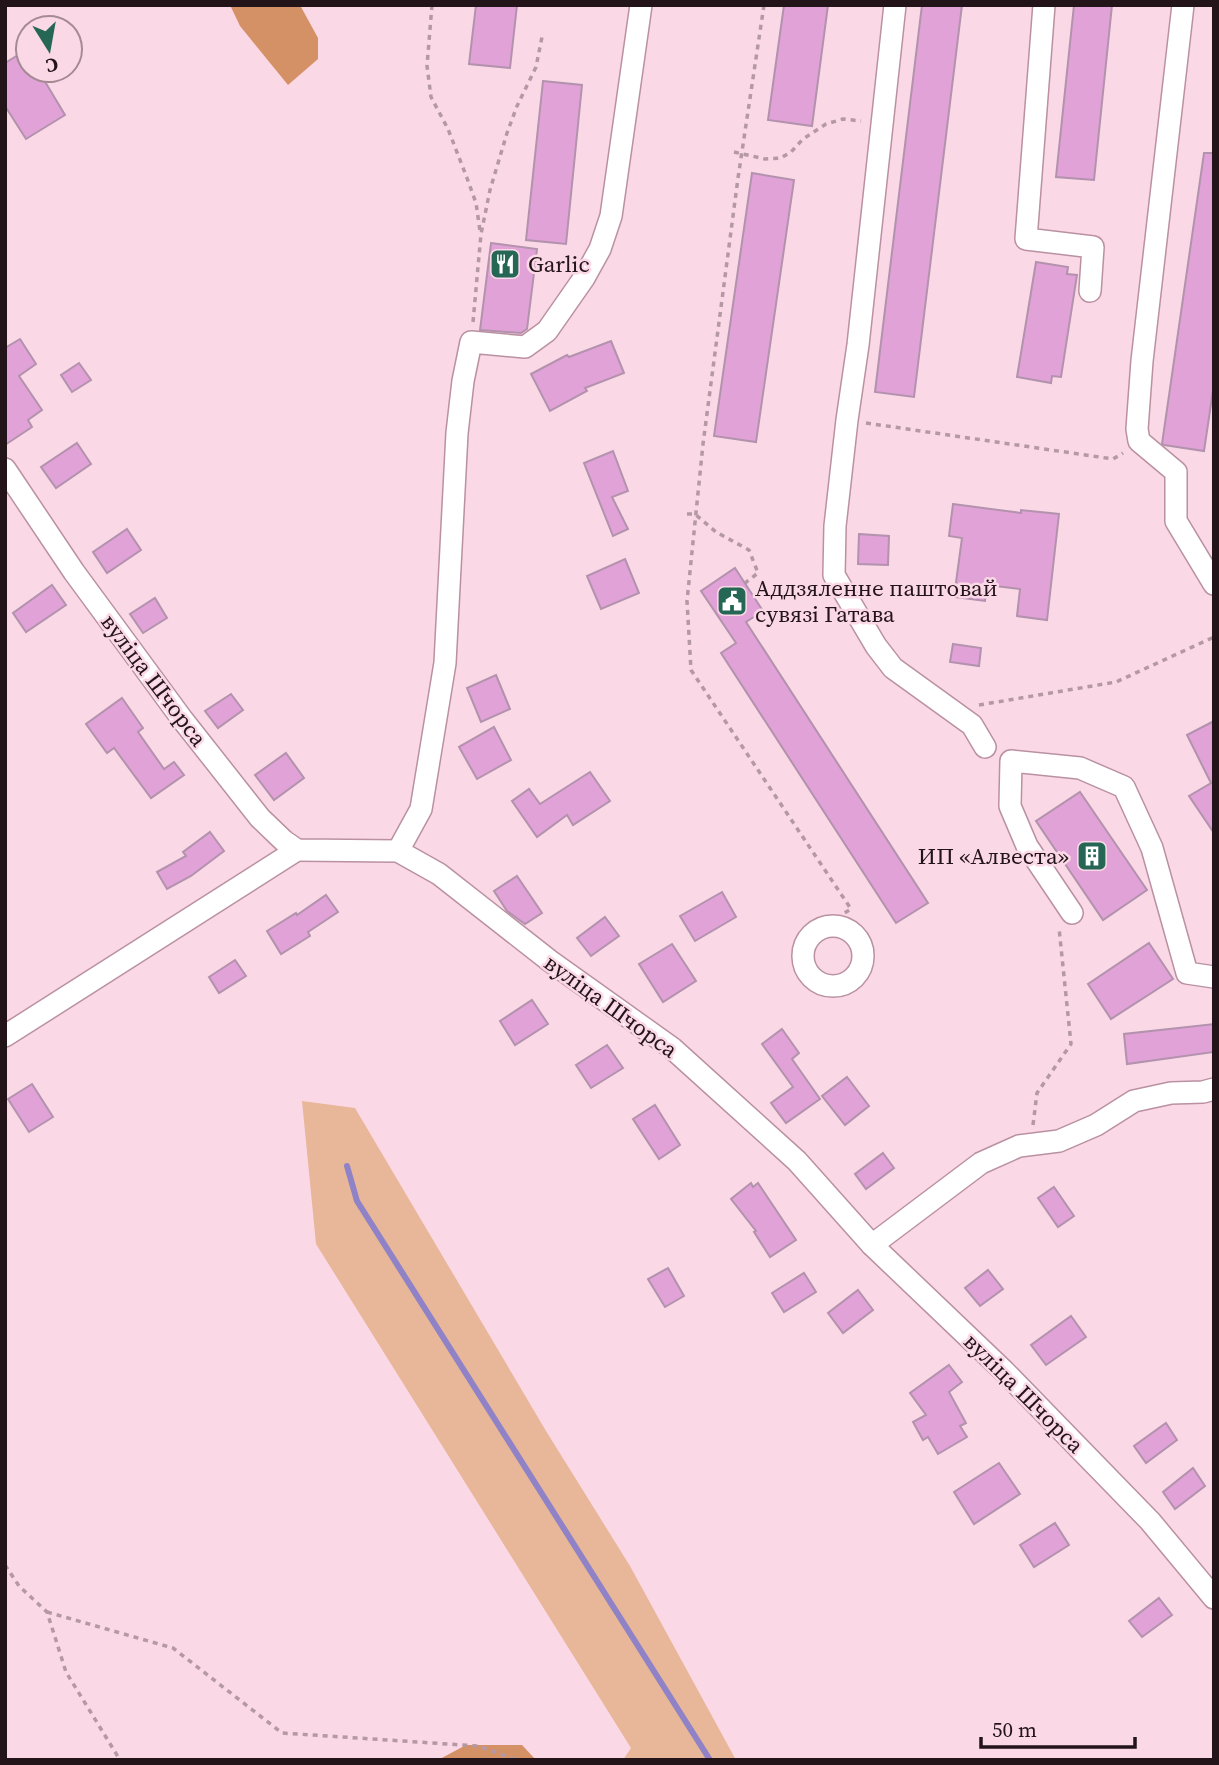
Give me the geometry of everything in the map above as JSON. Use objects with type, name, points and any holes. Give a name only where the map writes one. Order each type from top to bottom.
[{"type":"street","points":[[398,851],[421,809],[445,663],[457,433],[471,342],[525,347],[547,331],[600,250],[611,216],[640,5]]},
{"type":"street","points":[[895,5],[858,345],[847,420],[835,533],[834,575],[876,646],[893,668],[972,724],[985,747]]},
{"type":"street","points":[[1044,5],[1026,239],[1093,247],[1090,291]]},
{"type":"street","points":[[1183,5],[1142,361],[1137,429],[1139,441],[1176,472],[1176,521],[1214,584]]},
{"type":"street","name":"вуліца Шчорса","points":[[5,469],[74,572],[182,719],[260,818],[284,841],[297,850],[398,851],[439,874],[550,961],[672,1048],[797,1161],[872,1245],[1004,1371],[1150,1521],[1214,1598]]},
{"type":"street","points":[[1065,919],[1027,846],[1010,806],[1011,761],[1080,768],[1124,788],[1152,848],[1187,974],[1214,977]]},
{"type":"street","points":[[5,1036],[297,850]]},
{"type":"street","points":[[872,1245],[981,1163],[1019,1146],[1059,1140],[1096,1125],[1134,1101],[1171,1093],[1214,1089]]},
{"type":"path","points":[[432,5],[427,66],[431,97],[448,128],[476,203],[481,234]]},
{"type":"path","points":[[764,5],[695,514],[687,601],[691,670],[850,909],[841,915]]},
{"type":"path","points":[[471,342],[481,234],[489,190],[517,106],[536,67],[542,37]]},
{"type":"path","points":[[734,152],[765,159],[781,158],[826,124],[843,119],[865,122]]},
{"type":"path","points":[[847,420],[1113,459],[1139,441]]},
{"type":"path","points":[[687,514],[695,514],[716,532],[749,550],[758,573],[745,583]]},
{"type":"path","points":[[953,711],[1116,681],[1214,637]]},
{"type":"path","points":[[1031,1144],[1037,1093],[1071,1044],[1065,919]]},
{"type":"path","points":[[5,1564],[19,1587],[47,1612],[173,1648],[282,1733],[478,1746],[517,1760]]},
{"type":"path","points":[[47,1612],[66,1672],[120,1760]]},
{"type":"shaded area","points":[[230,5],[300,5],[318,38],[318,59],[288,85],[240,26]]},
{"type":"shaded area","points":[[302,1101],[355,1108],[546,1431],[630,1566],[736,1760],[623,1760],[631,1748],[316,1244]]},
{"type":"shaded area","points":[[466,1745],[522,1745],[536,1760],[438,1760]]},
{"type":"building","points":[[476,5],[517,5],[510,68],[469,64]]},
{"type":"building","points":[[784,5],[828,5],[812,126],[768,120]]},
{"type":"building","points":[[922,5],[962,5],[914,397],[875,392]]},
{"type":"building","points":[[1074,5],[1112,5],[1094,180],[1056,177]]},
{"type":"building","points":[[14,58],[14,84],[46,84],[65,115],[26,139],[5,106],[5,63]]},
{"type":"building","points":[[543,81],[582,85],[566,244],[526,240]]},
{"type":"building","points":[[1204,153],[1214,153],[1214,384],[1204,451],[1162,444]]},
{"type":"building","points":[[752,173],[794,180],[756,442],[714,436]]},
{"type":"building","points":[[491,243],[537,249],[527,329],[521,333],[480,330]]},
{"type":"building","points":[[1036,262],[1068,267],[1067,274],[1077,275],[1061,377],[1052,376],[1051,383],[1017,377]]},
{"type":"building","points":[[20,339],[36,364],[19,376],[42,410],[28,420],[32,427],[5,445],[5,348]]},
{"type":"building","points":[[611,341],[624,373],[585,388],[587,391],[550,411],[531,374],[567,355],[569,357]]},
{"type":"building","points":[[79,363],[91,380],[72,392],[61,375]]},
{"type":"building","points":[[77,443],[91,464],[56,488],[41,467]]},
{"type":"building","points":[[613,451],[628,491],[612,497],[628,529],[613,536],[584,463]]},
{"type":"building","points":[[953,504],[1021,513],[1021,510],[1059,514],[1047,620],[1017,616],[1020,589],[987,585],[985,601],[954,597],[962,538],[949,536]]},
{"type":"building","points":[[127,529],[141,550],[107,573],[93,552]]},
{"type":"building","points":[[859,534],[889,536],[888,565],[858,564]]},
{"type":"building","points":[[625,559],[639,593],[601,609],[587,576]]},
{"type":"building","points":[[735,568],[763,611],[746,622],[928,903],[896,923],[721,653],[736,643],[701,591]]},
{"type":"building","points":[[52,585],[66,605],[26,632],[13,613]]},
{"type":"building","points":[[155,598],[167,618],[143,633],[130,614]]},
{"type":"building","points":[[953,644],[981,648],[979,666],[950,662]]},
{"type":"building","points":[[496,675],[510,709],[481,722],[467,688]]},
{"type":"building","points":[[231,694],[243,710],[218,728],[205,711]]},
{"type":"building","points":[[122,698],[143,728],[138,732],[164,769],[174,762],[184,775],[151,798],[114,748],[107,753],[86,724]]},
{"type":"building","points":[[1214,721],[1214,833],[1189,796],[1211,783],[1187,735]]},
{"type":"building","points":[[494,727],[511,760],[477,779],[459,747]]},
{"type":"building","points":[[286,753],[304,778],[274,800],[255,775]]},
{"type":"building","points":[[590,772],[610,801],[573,825],[567,815],[537,837],[512,801],[529,789],[540,804]]},
{"type":"building","name":"ИП «Алвеста»","points":[[1080,792],[1147,890],[1103,920],[1036,821]]},
{"type":"building","points":[[210,832],[224,851],[191,876],[167,889],[157,872],[186,856],[183,852]]},
{"type":"building","points":[[517,876],[542,913],[525,924],[507,911],[494,891]]},
{"type":"building","points":[[722,892],[736,917],[695,941],[680,916]]},
{"type":"building","points":[[326,895],[338,912],[308,932],[310,936],[281,954],[267,931]]},
{"type":"building","points":[[605,917],[619,936],[591,956],[577,938]]},
{"type":"building","points":[[1149,943],[1173,979],[1111,1019],[1088,984]]},
{"type":"building","points":[[672,944],[696,981],[663,1002],[639,964]]},
{"type":"building","points":[[235,960],[246,976],[219,993],[209,977]]},
{"type":"building","points":[[532,1000],[548,1024],[515,1045],[500,1021]]},
{"type":"building","points":[[1214,1024],[1214,1052],[1127,1064],[1124,1034]]},
{"type":"building","points":[[782,1029],[799,1053],[792,1059],[820,1099],[786,1123],[771,1103],[793,1087],[762,1044]]},
{"type":"building","points":[[607,1045],[623,1068],[591,1088],[576,1065]]},
{"type":"building","points":[[847,1077],[869,1106],[845,1125],[822,1096]]},
{"type":"building","points":[[32,1084],[53,1117],[29,1132],[8,1099]]},
{"type":"building","points":[[655,1105],[680,1145],[659,1159],[633,1119]]},
{"type":"building","points":[[883,1153],[894,1168],[866,1189],[855,1174]]},
{"type":"building","points":[[751,1183],[753,1187],[758,1183],[796,1240],[770,1257],[754,1232],[756,1231],[731,1199]]},
{"type":"building","points":[[1054,1187],[1074,1216],[1058,1227],[1038,1198]]},
{"type":"building","points":[[668,1268],[684,1296],[665,1307],[648,1279]]},
{"type":"building","points":[[988,1270],[1003,1289],[980,1306],[965,1288]]},
{"type":"building","points":[[804,1273],[816,1292],[784,1312],[772,1293]]},
{"type":"building","points":[[858,1290],[873,1310],[843,1333],[828,1313]]},
{"type":"building","points":[[1071,1316],[1086,1337],[1046,1365],[1031,1345]]},
{"type":"building","points":[[949,1365],[962,1382],[949,1392],[966,1423],[960,1426],[967,1437],[938,1454],[928,1437],[923,1440],[913,1422],[926,1415],[910,1393]]},
{"type":"building","points":[[1166,1423],[1177,1440],[1146,1463],[1134,1446]]},
{"type":"building","points":[[999,1463],[1020,1494],[974,1524],[954,1492]]},
{"type":"building","points":[[1193,1468],[1205,1486],[1175,1509],[1163,1492]]},
{"type":"building","points":[[1055,1523],[1069,1545],[1034,1567],[1020,1545]]},
{"type":"building","points":[[1159,1598],[1172,1615],[1142,1637],[1129,1621]]},
{"type":"waterway","points":[[347,1166],[357,1201],[710,1760]]},
{"type":"place","name":"Garlic","points":[[505,264]]},
{"type":"place","name":"Аддзяленне паштовай сувязі Гатава","points":[[732,601]]},
{"type":"place","name":"ИП «Алвеста»","points":[[1092,856]]}]
